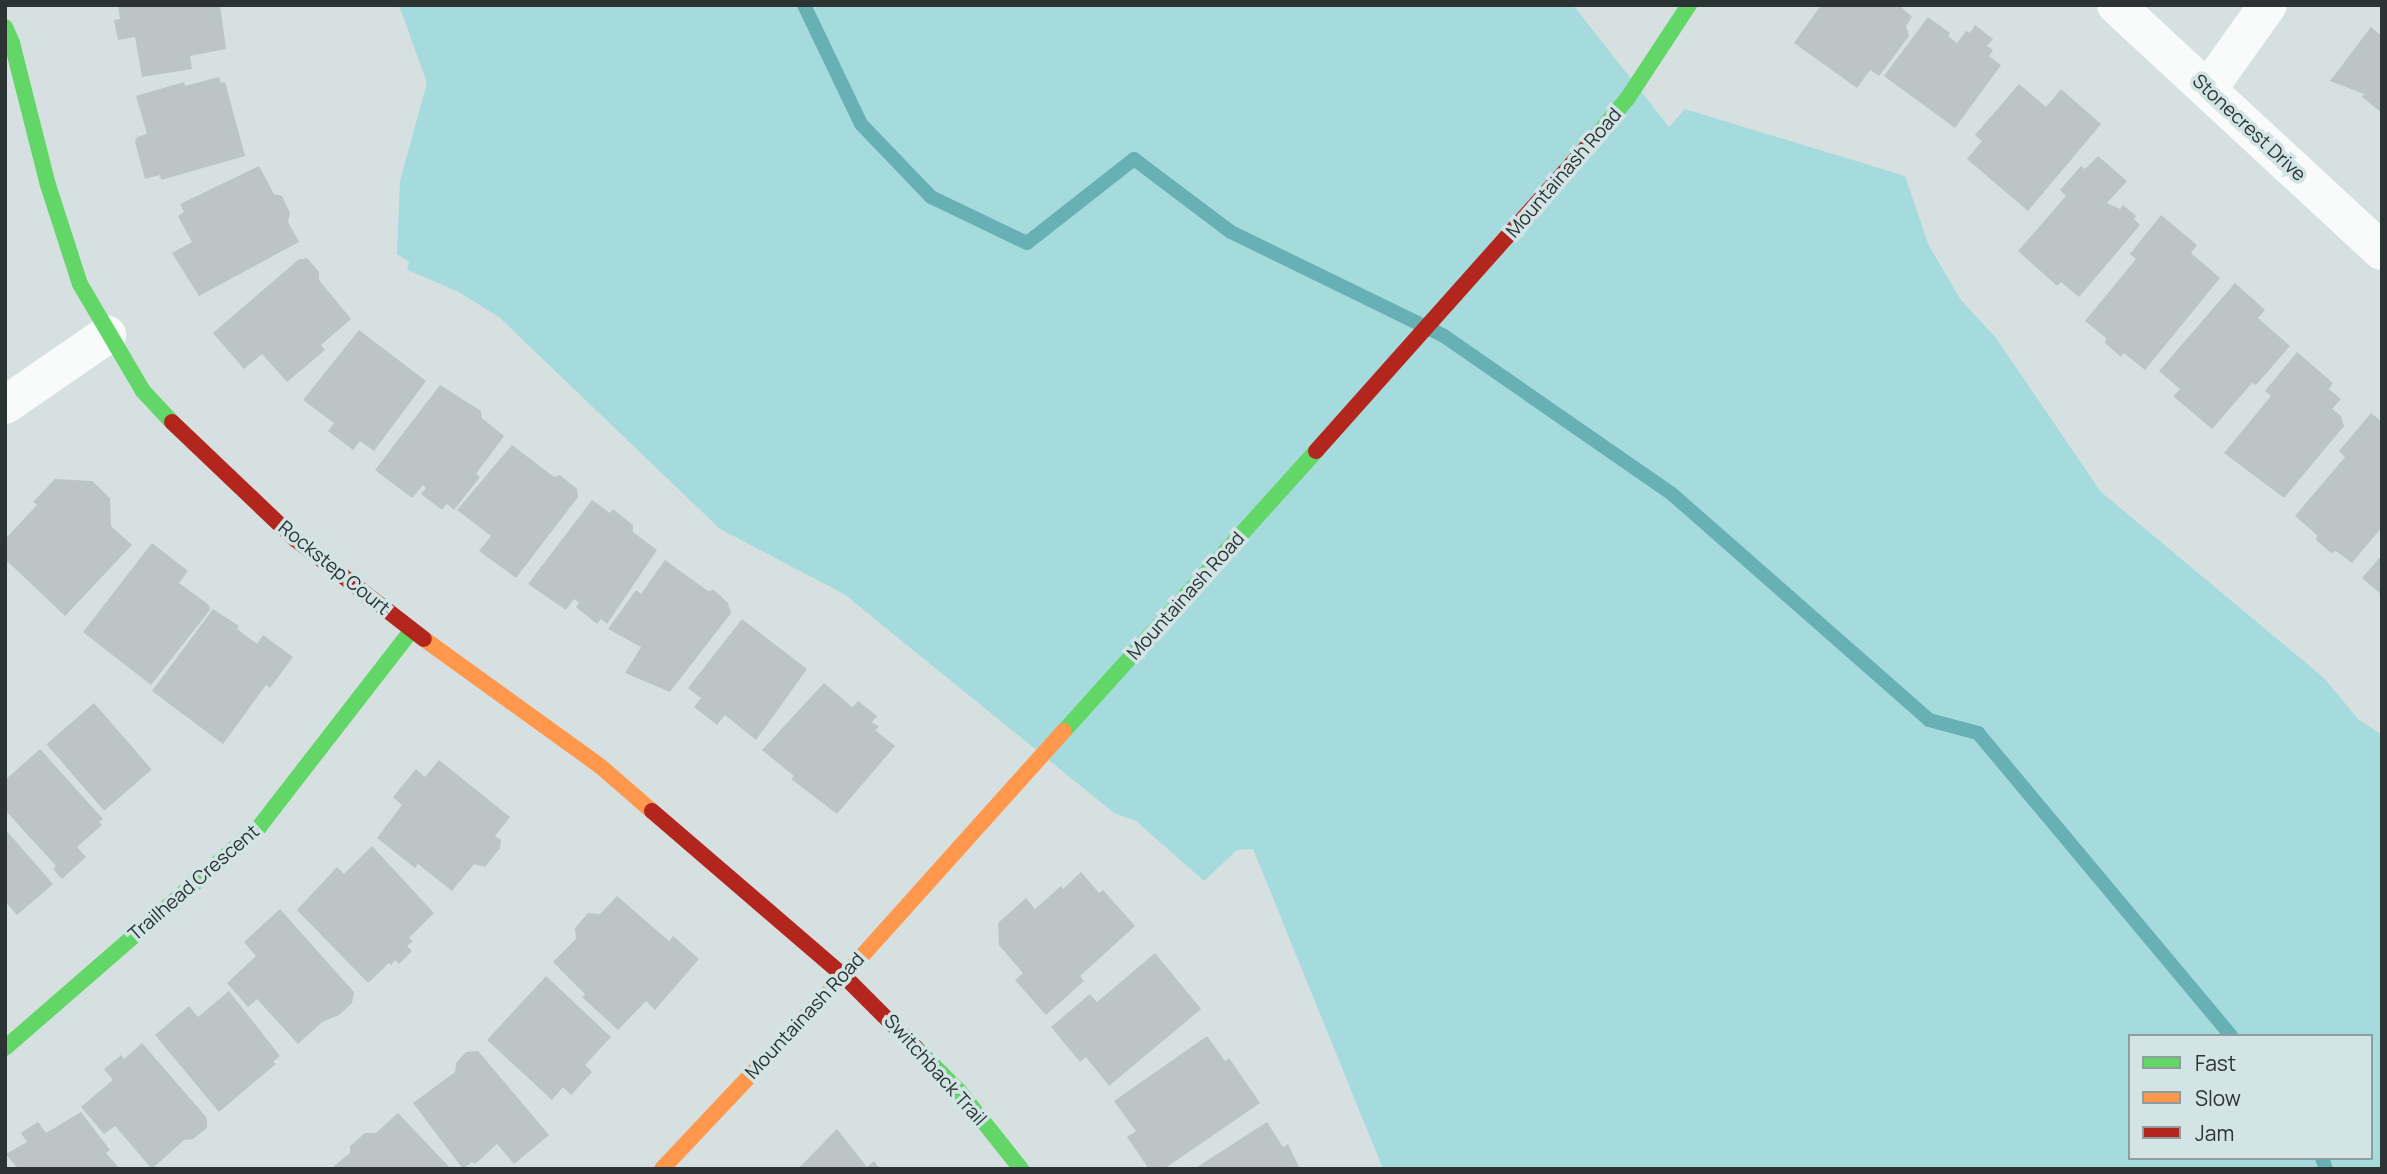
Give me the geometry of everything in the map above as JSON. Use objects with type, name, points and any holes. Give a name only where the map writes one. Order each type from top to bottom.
[{"type":"street","name":"Mountainash Road","points":[[662,1169],[844,976],[1572,166],[1626,99],[1689,5]]},
{"type":"street","name":"Stonecrest Drive","points":[[2116,5],[2382,251]]},
{"type":"street","points":[[2208,89],[2268,5]]},
{"type":"street","name":"Rockstep Court","points":[[5,27],[12,43],[48,185],[80,284],[107,335],[143,391],[192,443],[295,539],[412,630],[600,766],[844,976]]},
{"type":"street","points":[[5,405],[107,335]]},
{"type":"street","name":"Trailhead Crescent","points":[[5,1048],[259,827],[412,630]]},
{"type":"street","name":"Switchback Trail","points":[[844,976],[959,1091],[1021,1169]]},
{"type":"shaded area","points":[[399,5],[1573,5],[1669,127],[1685,109],[1905,176],[1929,246],[1961,300],[1996,338],[2101,492],[2324,678],[2358,719],[2382,735],[2382,1169],[1383,1169],[1253,849],[1237,850],[1204,881],[1136,821],[1114,813],[844,594],[720,529],[499,317],[457,291],[407,270],[409,262],[397,254],[400,181],[427,83]]},
{"type":"building","points":[[118,5],[220,5],[226,49],[190,56],[192,69],[142,77],[135,37],[118,40],[114,20],[120,19]]},
{"type":"building","points":[[1821,5],[1899,5],[1912,17],[1906,26],[1909,36],[1879,76],[1870,70],[1857,88],[1794,43]]},
{"type":"building","points":[[1928,17],[1950,33],[1948,36],[1957,43],[1966,31],[1970,33],[1975,25],[1993,39],[1987,46],[1993,50],[1989,56],[2001,65],[1955,128],[1884,76]]},
{"type":"building","points":[[2371,27],[2379,34],[2382,31],[2382,113],[2362,97],[2364,94],[2330,81]]},
{"type":"building","points":[[219,77],[221,83],[225,82],[245,156],[161,180],[160,175],[145,179],[135,142],[137,137],[147,134],[136,96],[184,82],[185,86]]},
{"type":"building","points":[[2019,84],[2046,107],[2061,89],[2101,124],[2028,211],[1967,159],[1982,141],[1975,135]]},
{"type":"building","points":[[2098,156],[2127,181],[2107,203],[2120,209],[2123,205],[2136,216],[2134,219],[2140,225],[2079,297],[2061,282],[2057,286],[2018,251],[2066,196],[2060,190],[2081,166],[2085,169]]},
{"type":"building","points":[[259,166],[274,194],[282,196],[290,213],[288,222],[299,242],[199,296],[172,253],[192,242],[178,216],[184,212],[180,204]]},
{"type":"building","points":[[2161,215],[2197,245],[2191,253],[2220,278],[2145,370],[2124,353],[2121,357],[2105,343],[2106,338],[2085,321],[2136,259],[2130,254]]},
{"type":"building","points":[[307,258],[319,272],[319,280],[351,319],[321,345],[325,350],[287,382],[262,354],[244,369],[213,333],[298,260]]},
{"type":"building","points":[[2235,283],[2265,310],[2258,318],[2290,346],[2256,385],[2252,383],[2212,429],[2173,396],[2180,389],[2159,371]]},
{"type":"building","points":[[359,330],[426,381],[374,451],[360,441],[353,450],[328,431],[334,423],[303,400]]},
{"type":"building","points":[[2297,352],[2333,383],[2329,389],[2341,399],[2332,409],[2341,416],[2344,426],[2284,498],[2224,453],[2271,396],[2265,391]]},
{"type":"building","points":[[440,385],[481,411],[482,418],[504,436],[476,474],[480,477],[454,510],[447,504],[442,510],[421,494],[426,488],[423,485],[412,498],[375,470]]},
{"type":"building","points":[[2371,413],[2382,422],[2382,527],[2352,563],[2336,551],[2331,553],[2316,540],[2317,535],[2295,516],[2345,457],[2339,451]]},
{"type":"building","points":[[512,445],[554,477],[560,475],[577,489],[578,497],[516,578],[479,551],[491,536],[457,510]]},
{"type":"building","points":[[55,479],[92,481],[110,498],[111,526],[132,545],[65,616],[5,559],[5,539],[37,505],[33,502]]},
{"type":"building","points":[[592,500],[610,513],[613,509],[633,525],[633,532],[657,550],[607,624],[601,619],[597,624],[576,607],[579,603],[574,599],[566,610],[528,584]]},
{"type":"building","points":[[152,543],[188,571],[179,583],[209,605],[210,610],[151,685],[83,632]]},
{"type":"building","points":[[2382,555],[2382,595],[2362,578]]},
{"type":"building","points":[[665,560],[708,591],[714,590],[728,603],[731,613],[670,692],[625,673],[641,647],[608,629],[636,590],[641,594]]},
{"type":"building","points":[[213,609],[239,626],[237,629],[257,644],[263,635],[293,657],[270,688],[266,685],[223,744],[152,691]]},
{"type":"building","points":[[742,619],[807,669],[756,740],[725,715],[717,725],[694,707],[701,698],[688,688]]},
{"type":"building","points":[[824,683],[852,707],[858,701],[877,716],[872,722],[879,727],[875,730],[895,746],[837,814],[791,779],[794,776],[762,750]]},
{"type":"building","points":[[94,703],[152,769],[104,811],[46,744]]},
{"type":"building","points":[[40,749],[103,819],[99,822],[102,825],[77,847],[86,857],[62,879],[53,869],[56,866],[5,810],[5,780]]},
{"type":"building","points":[[439,760],[510,817],[495,836],[501,840],[500,848],[485,867],[474,864],[452,891],[418,864],[415,868],[377,838],[402,805],[393,797],[416,769],[425,777]]},
{"type":"building","points":[[5,829],[53,884],[17,915],[5,901]]},
{"type":"building","points":[[372,846],[434,913],[409,938],[413,941],[407,946],[412,951],[399,964],[395,960],[391,965],[389,963],[368,983],[297,910],[337,867],[344,874]]},
{"type":"building","points":[[1081,872],[1099,893],[1103,890],[1135,926],[1080,976],[1084,981],[1046,1015],[1015,980],[1023,973],[999,945],[998,923],[1026,898],[1035,909]]},
{"type":"building","points":[[617,896],[669,941],[673,936],[699,959],[655,1010],[646,1001],[618,1030],[582,997],[585,994],[553,962],[576,939],[575,928],[588,913],[600,914]]},
{"type":"building","points":[[280,909],[354,992],[352,1003],[339,1015],[322,1022],[298,1044],[257,999],[248,1007],[227,983],[256,956],[244,942]]},
{"type":"building","points":[[1155,953],[1201,1009],[1109,1086],[1086,1057],[1080,1062],[1051,1027],[1090,994],[1097,1002]]},
{"type":"building","points":[[546,976],[611,1037],[585,1065],[592,1072],[571,1095],[563,1087],[552,1100],[487,1040]]},
{"type":"building","points":[[229,991],[280,1056],[273,1062],[276,1064],[219,1112],[155,1035],[189,1006],[198,1017]]},
{"type":"building","points":[[1207,1036],[1225,1061],[1229,1058],[1260,1103],[1164,1169],[1149,1169],[1127,1137],[1136,1131],[1114,1101]]},
{"type":"building","points":[[142,1043],[207,1118],[207,1128],[193,1139],[184,1140],[152,1169],[115,1126],[104,1134],[81,1107],[113,1080],[104,1069],[121,1055],[124,1059]]},
{"type":"building","points":[[478,1051],[549,1135],[514,1164],[497,1144],[475,1164],[472,1162],[463,1169],[413,1103],[455,1072],[456,1063],[466,1052]]},
{"type":"building","points":[[81,1112],[110,1150],[106,1153],[120,1169],[18,1169],[6,1154],[27,1142],[21,1133],[38,1122],[46,1133]]},
{"type":"building","points":[[398,1113],[451,1169],[336,1169],[334,1166],[350,1153],[350,1146],[365,1133],[376,1133]]},
{"type":"building","points":[[1267,1122],[1283,1147],[1288,1144],[1300,1169],[1194,1169]]},
{"type":"building","points":[[837,1129],[867,1167],[874,1161],[880,1169],[798,1169]]},
{"type":"waterway","points":[[804,5],[861,124],[931,197],[1027,243],[1134,159],[1231,232],[1444,336],[1672,494],[1929,720],[1978,733],[2229,1034]]},
{"type":"waterway","points":[[2323,1160],[2326,1169]]},
{"type":"traffic: fast","points":[[1592,141],[1627,99],[1689,5]]},
{"type":"traffic: fast","points":[[5,27],[12,43],[48,185],[80,284],[143,391],[172,422]]},
{"type":"traffic: fast","points":[[1064,731],[1316,451]]},
{"type":"traffic: fast","points":[[5,1048],[259,827],[412,630]]},
{"type":"traffic: fast","points":[[916,1048],[959,1091],[1021,1169]]},
{"type":"traffic: slow","points":[[424,639],[600,766],[652,811]]},
{"type":"traffic: slow","points":[[662,1169],[844,976],[1064,731]]},
{"type":"traffic: jam","points":[[1316,451],[1592,141]]},
{"type":"traffic: jam","points":[[172,422],[295,539],[424,639]]},
{"type":"traffic: jam","points":[[652,811],[844,976],[916,1048]]}]
